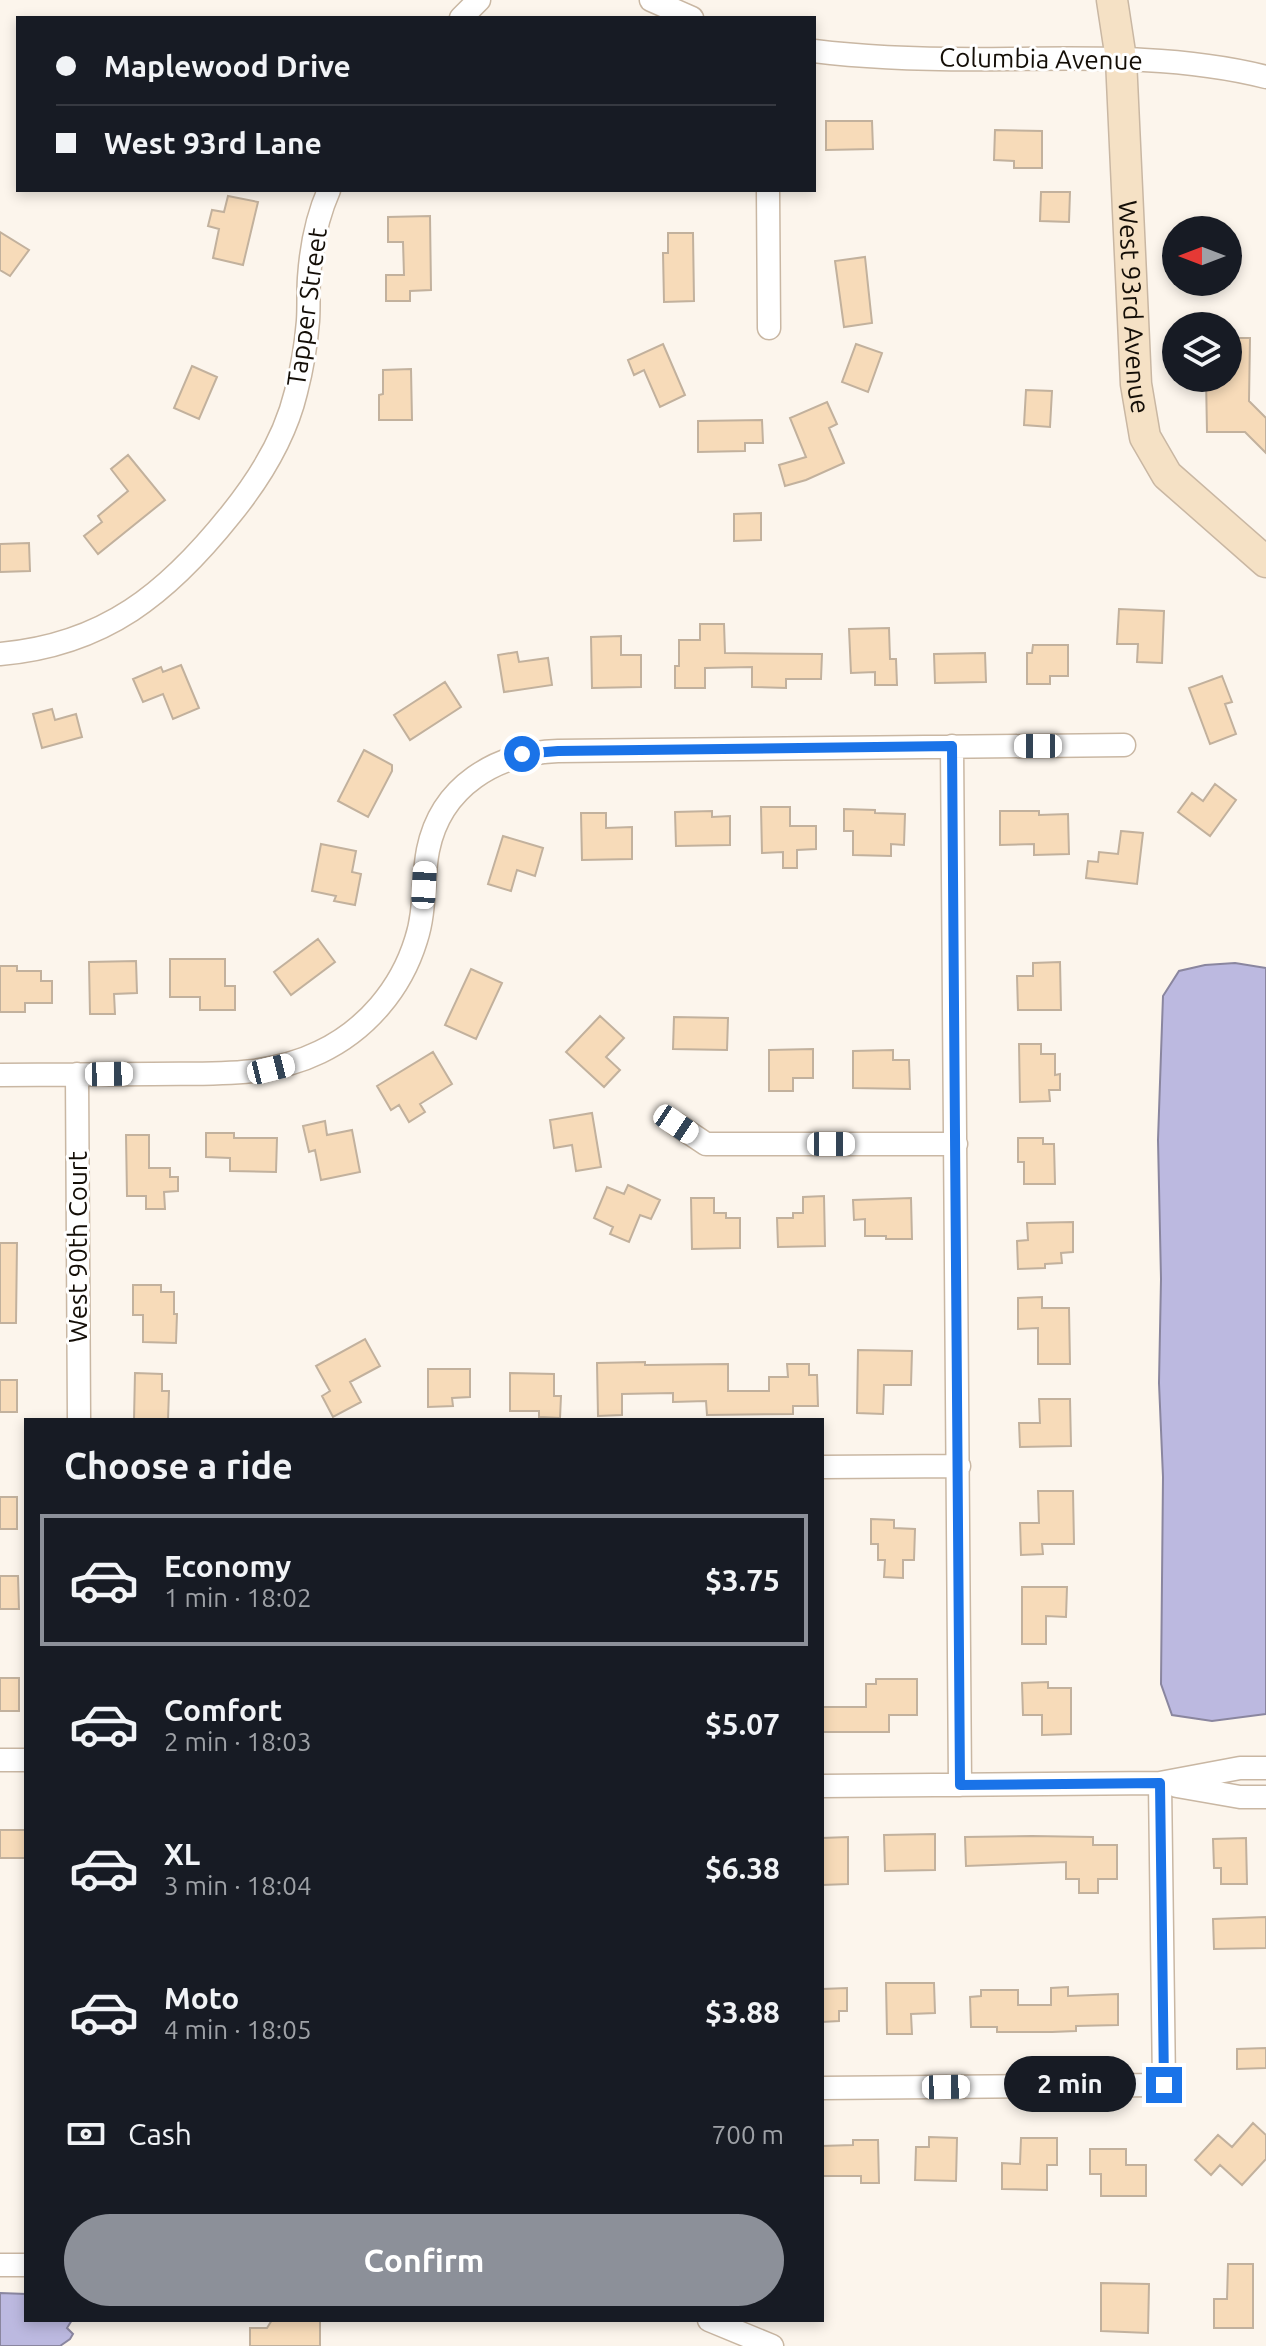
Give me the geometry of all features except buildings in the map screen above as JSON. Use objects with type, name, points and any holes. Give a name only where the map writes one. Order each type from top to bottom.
[{"type":"street","points":[[463,16],[479,0]]},
{"type":"street","points":[[651,0],[687,16]]},
{"type":"street","name":"West 93rd Avenue","points":[[1112,0],[1121,59],[1136,384],[1145,437],[1167,475],[1266,562]]},
{"type":"street","name":"Columbia Avenue","points":[[816,51],[922,57],[1121,59],[1230,68],[1266,77]]},
{"type":"street","name":"Tapper Street","points":[[0,654],[77,638],[108,624],[157,593],[215,535],[257,480],[285,428],[296,393],[306,337],[311,256],[328,192]]},
{"type":"street","points":[[768,192],[769,328]]},
{"type":"street","points":[[0,1075],[261,1071],[292,1064],[321,1052],[347,1036],[385,1000],[411,954],[422,920],[428,848],[440,816],[470,781],[506,759],[539,752],[1124,745]]},
{"type":"street","points":[[952,746],[960,1785]]},
{"type":"street","name":"West 90th Court","points":[[77,1074],[79,1418]]},
{"type":"street","points":[[676,1124],[706,1144],[956,1144]]},
{"type":"street","points":[[824,1467],[959,1466]]},
{"type":"street","points":[[0,1760],[24,1760]]},
{"type":"street","points":[[824,1786],[1160,1783],[1240,1768],[1266,1768]]},
{"type":"street","points":[[1160,1783],[1240,1797],[1266,1797]]},
{"type":"street","points":[[824,2088],[1164,2085],[1160,1783]]},
{"type":"street","points":[[0,2265],[24,2265]]},
{"type":"street","points":[[714,2322],[772,2346]]},
{"type":"water","points":[[1235,963],[1266,968],[1266,1714],[1212,1721],[1172,1715],[1161,1684],[1163,1477],[1159,1383],[1161,1279],[1158,1140],[1163,996],[1179,971]]},
{"type":"water","points":[[0,2293],[24,2294],[24,2322],[71,2322],[67,2328],[73,2334],[60,2346],[0,2346]]},
{"type":"route","points":[[522,754],[952,746],[960,1785],[1160,1783],[1164,2085]]}]
